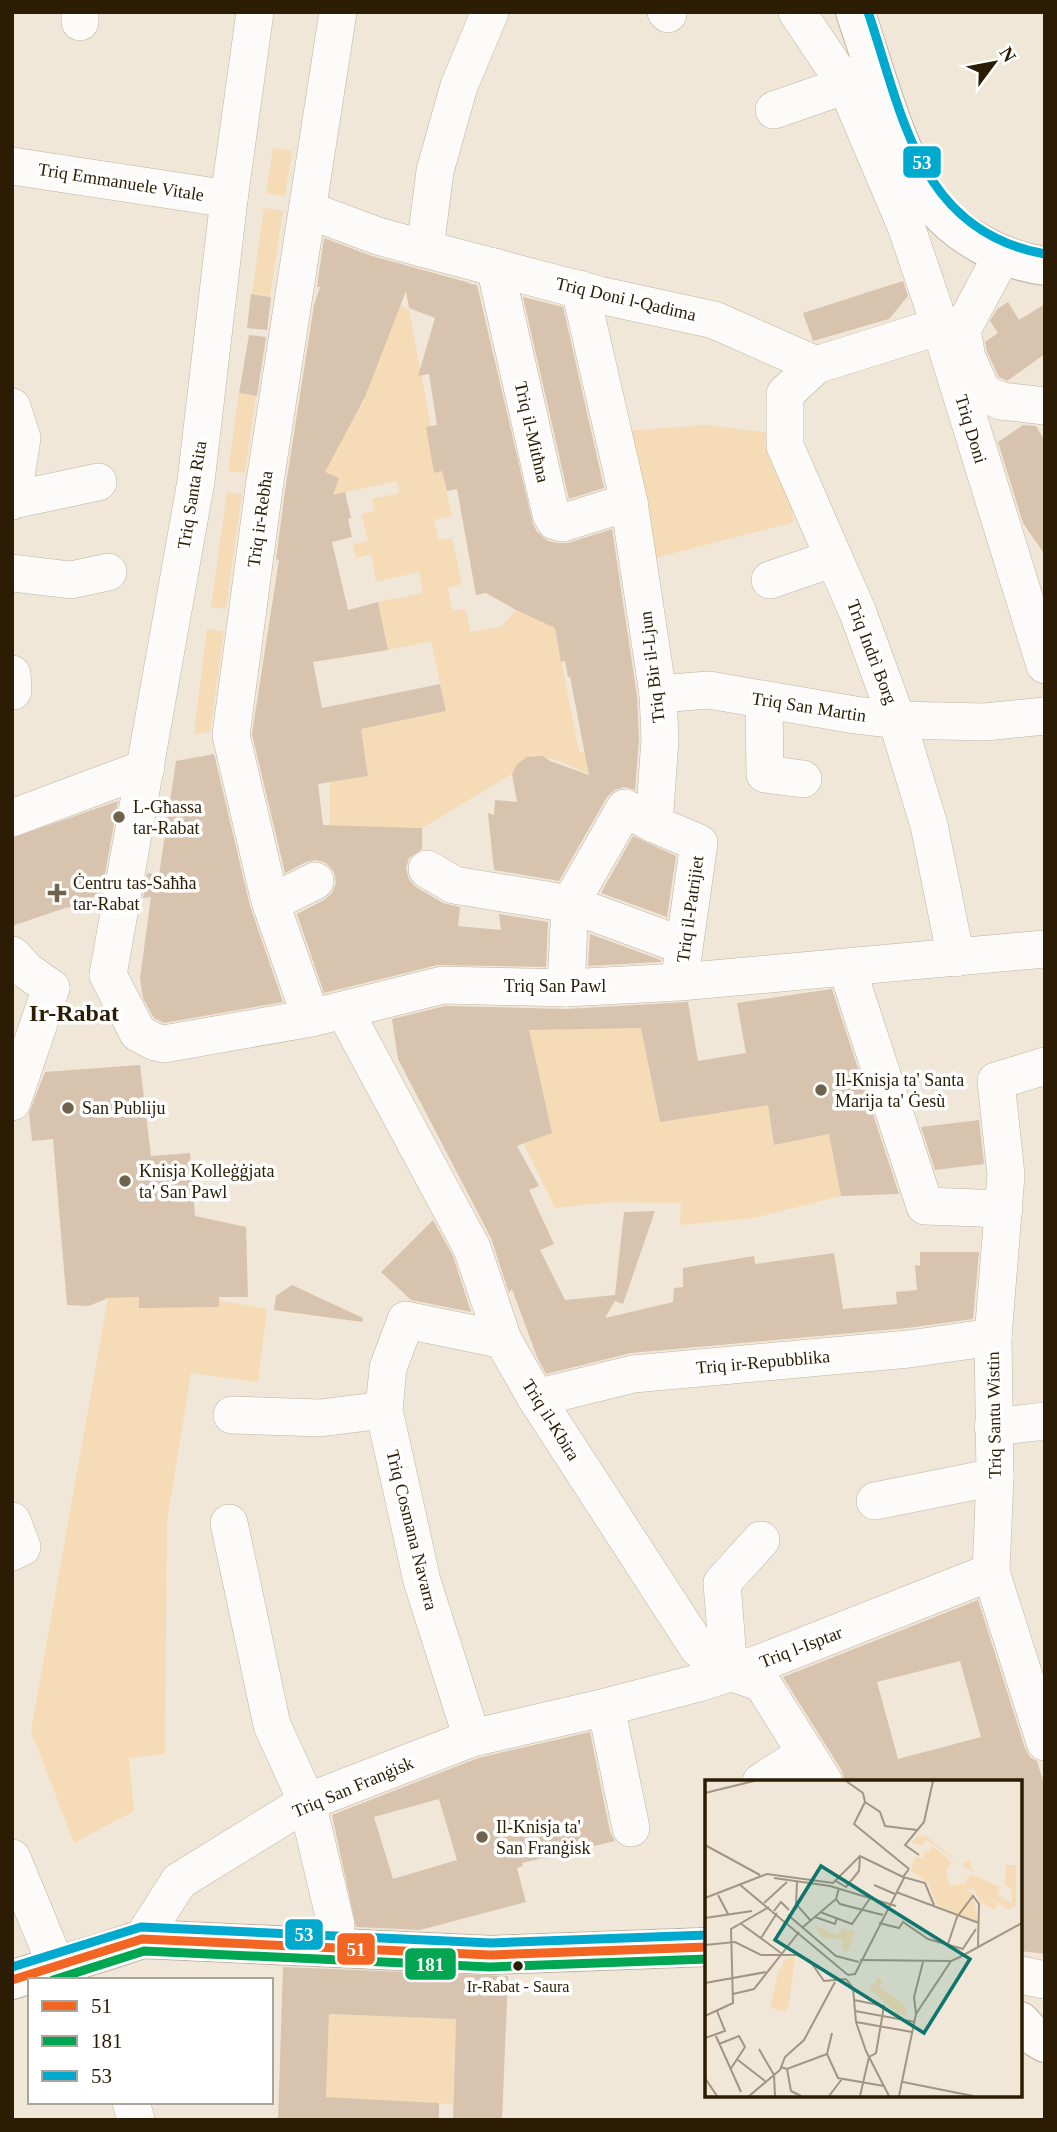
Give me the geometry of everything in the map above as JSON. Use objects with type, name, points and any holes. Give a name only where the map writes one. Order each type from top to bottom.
[{"type":"main road","points":[[855,12],[912,168],[920,216],[958,229],[1002,255],[1045,266]]},
{"type":"main road","points":[[12,1980],[77,1968],[142,1939],[491,1955],[705,1947]]},
{"type":"main road","points":[[1022,2023],[1045,2043]]},
{"type":"main road","points":[[1022,2058],[1045,2073]]},
{"type":"street","name":"Triq Santa Rita","points":[[108,975],[196,481],[229,199],[255,12]]},
{"type":"street","name":"Triq ir-Rebħa","points":[[327,1014],[271,903],[231,735],[264,488],[338,12]]},
{"type":"street","points":[[425,249],[435,171],[460,86],[490,12]]},
{"type":"street","name":"Triq Doni","points":[[797,12],[846,85],[920,216],[940,326],[1045,665]]},
{"type":"street","points":[[774,110],[846,85]]},
{"type":"street","name":"Triq Emmanuele Vitale","points":[[12,166],[229,199]]},
{"type":"street","name":"Triq Doni l-Qadima","points":[[308,210],[375,252],[425,249],[715,320],[816,365]]},
{"type":"street","points":[[1002,255],[962,330],[967,358],[984,393],[1001,401],[1045,406]]},
{"type":"street","name":"Triq il-Mitħna","points":[[495,267],[551,514],[555,521],[562,523],[629,502]]},
{"type":"street","name":"Triq Bir il-Ljun","points":[[580,289],[629,502],[658,694],[645,741],[654,824]]},
{"type":"street","points":[[816,365],[940,326]]},
{"type":"street","name":"Triq Indrì Borg","points":[[816,365],[785,394],[785,446],[858,613],[883,649],[897,720],[929,825],[956,958]]},
{"type":"street","points":[[12,407],[22,438],[13,501],[98,482]]},
{"type":"street","points":[[770,580],[834,558]]},
{"type":"street","points":[[12,573],[71,580],[108,572]]},
{"type":"street","points":[[12,674],[13,691]]},
{"type":"street","name":"Triq San Martin","points":[[658,694],[709,690],[897,720],[985,722],[1045,716]]},
{"type":"street","points":[[764,700],[765,775],[803,779]]},
{"type":"street","points":[[12,818],[146,768]]},
{"type":"street","points":[[566,988],[570,904],[625,808],[654,824]]},
{"type":"street","name":"Triq il-Patrijiet","points":[[654,824],[699,843],[680,982]]},
{"type":"street","points":[[427,869],[454,885],[570,904],[684,946]]},
{"type":"street","points":[[271,903],[315,881]]},
{"type":"street","name":"Triq San Pawl","points":[[108,975],[138,1032],[155,1042],[173,1043],[327,1014],[443,985],[566,988],[680,982],[1045,949]]},
{"type":"street","points":[[12,955],[27,971],[51,988],[108,975]]},
{"type":"street","points":[[847,968],[925,1206],[1004,1209]]},
{"type":"street","points":[[12,1102],[51,988]]},
{"type":"street","name":"Triq il-Kbira","points":[[327,1014],[472,1248],[503,1340],[536,1398],[698,1648],[729,1672],[762,1683],[815,1767]]},
{"type":"street","name":"Triq Santu Wistin","points":[[1045,1066],[996,1081],[1006,1175],[993,1336],[995,1477],[991,1572],[1045,1742]]},
{"type":"street","name":"Triq Cosmana Navarra","points":[[472,1738],[422,1581],[384,1410],[388,1368],[406,1320],[503,1340]]},
{"type":"street","name":"Triq ir-Repubblika","points":[[536,1398],[632,1374],[909,1349],[993,1336]]},
{"type":"street","points":[[232,1415],[320,1418],[384,1410]]},
{"type":"street","points":[[993,1427],[1045,1421]]},
{"type":"street","points":[[875,1501],[995,1477]]},
{"type":"street","points":[[229,1523],[272,1725],[307,1802],[335,1925]]},
{"type":"street","points":[[729,1672],[722,1583],[761,1540]]},
{"type":"street","name":"Triq l-Isptar","points":[[606,1707],[758,1664],[991,1572]]},
{"type":"street","points":[[606,1707],[631,1828]]},
{"type":"street","name":"Triq San Franġisk","points":[[142,1939],[179,1881],[307,1802],[472,1738],[606,1707]]},
{"type":"street","points":[[768,1780],[815,1767]]},
{"type":"street","points":[[12,1858],[77,1968]]},
{"type":"street","points":[[1022,1975],[1045,1980]]},
{"type":"shaded area","points":[[273,148],[292,151],[285,196],[266,193]]},
{"type":"shaded area","points":[[264,208],[283,211],[270,296],[252,294]]},
{"type":"shaded area","points":[[399,305],[409,309],[431,426],[434,472],[442,471],[452,516],[434,520],[439,540],[452,538],[462,584],[448,588],[452,611],[465,609],[471,632],[501,627],[516,610],[555,628],[579,752],[588,752],[592,775],[559,761],[538,757],[519,764],[512,774],[422,828],[330,825],[330,782],[368,776],[360,729],[446,711],[431,641],[388,650],[378,602],[423,593],[419,572],[376,582],[371,554],[356,558],[353,544],[368,541],[362,514],[375,511],[372,499],[399,493],[397,481],[333,495],[339,478],[321,471],[363,403]]},
{"type":"shaded area","points":[[239,393],[256,396],[245,473],[228,471]]},
{"type":"shaded area","points":[[707,425],[769,433],[786,478],[794,522],[655,558],[625,431]]},
{"type":"shaded area","points":[[227,492],[242,494],[226,609],[211,607]]},
{"type":"shaded area","points":[[207,629],[224,631],[210,732],[194,734]]},
{"type":"shaded area","points":[[641,1027],[660,1122],[768,1105],[774,1145],[829,1134],[841,1196],[754,1218],[680,1225],[681,1203],[611,1202],[555,1208],[524,1144],[552,1132],[528,1030]]},
{"type":"shaded area","points":[[139,1297],[219,1307],[219,1300],[267,1309],[258,1382],[191,1373],[167,1521],[165,1754],[129,1758],[134,1811],[74,1843],[31,1731],[108,1298]]},
{"type":"shaded area","points":[[329,2014],[456,2019],[453,2104],[326,2097]]},
{"type":"building","points":[[324,238],[372,256],[477,285],[537,532],[548,541],[568,543],[612,529],[637,696],[639,739],[635,790],[624,787],[607,797],[559,881],[494,870],[488,813],[494,815],[495,800],[517,802],[512,774],[517,764],[527,757],[543,756],[589,775],[570,677],[565,661],[561,662],[555,628],[486,593],[476,595],[457,489],[447,491],[442,471],[434,473],[426,427],[437,425],[429,374],[418,376],[435,318],[409,308],[406,291],[365,397],[325,472],[339,478],[333,495],[345,492],[351,518],[348,519],[352,537],[332,542],[348,610],[378,602],[388,650],[313,662],[322,708],[440,684],[446,711],[361,729],[368,776],[318,784],[323,825],[422,828],[422,849],[409,858],[406,868],[409,880],[443,903],[460,907],[458,926],[501,930],[499,914],[548,922],[546,967],[438,965],[324,993],[297,914],[332,893],[336,883],[334,872],[326,863],[316,860],[285,873],[252,734],[279,560],[276,559],[285,491],[314,305],[320,287],[317,287]]},
{"type":"building","points":[[903,281],[908,296],[889,319],[813,341],[803,313]]},
{"type":"building","points":[[251,294],[271,297],[267,330],[247,328]]},
{"type":"building","points":[[523,297],[563,307],[604,488],[569,499]]},
{"type":"building","points":[[1008,302],[1019,320],[1045,304],[1045,354],[1007,381],[999,377],[985,342],[998,333],[990,321],[997,309]]},
{"type":"building","points":[[249,335],[266,337],[257,396],[239,393]]},
{"type":"building","points":[[1023,425],[1036,426],[1045,441],[1045,555],[1023,523],[998,442]]},
{"type":"building","points":[[214,754],[250,906],[283,1002],[164,1023],[154,1018],[143,998],[140,978],[151,897],[143,898],[147,873],[159,875],[176,761]]},
{"type":"building","points":[[118,801],[100,902],[65,908],[12,926],[12,838]]},
{"type":"building","points":[[633,836],[676,856],[667,917],[601,893]]},
{"type":"building","points":[[590,934],[661,960],[661,962],[588,966]]},
{"type":"building","points":[[832,989],[899,1194],[841,1196],[829,1134],[774,1145],[768,1105],[660,1122],[641,1028],[529,1030],[552,1133],[517,1146],[539,1186],[529,1190],[554,1244],[540,1250],[565,1300],[615,1295],[624,1212],[655,1211],[623,1304],[615,1301],[605,1318],[673,1302],[674,1288],[683,1287],[683,1268],[754,1256],[755,1264],[834,1253],[843,1309],[897,1304],[896,1292],[917,1290],[915,1265],[920,1266],[920,1252],[979,1252],[973,1319],[907,1328],[631,1353],[546,1374],[512,1289],[509,1293],[491,1238],[398,1059],[392,1019],[445,1006],[567,1009],[688,1002],[698,1061],[746,1053],[737,1003]]},
{"type":"building","name":"Knisja Kolleġġjata ta' San Pawl","points":[[140,1065],[151,1156],[190,1153],[195,1216],[246,1227],[248,1297],[219,1297],[219,1307],[139,1308],[139,1297],[108,1298],[89,1306],[67,1305],[53,1139],[32,1141],[29,1113],[45,1072]]},
{"type":"building","points":[[979,1120],[984,1164],[935,1170],[921,1127]]},
{"type":"building","points":[[433,1220],[453,1256],[471,1312],[411,1300],[381,1272]]},
{"type":"building","points":[[292,1285],[363,1318],[362,1322],[274,1310],[276,1296]]},
{"type":"building","points":[[978,1600],[1025,1748],[1030,1757],[1037,1761],[1045,1788],[1045,1954],[1022,1951],[1022,1780],[844,1780],[842,1771],[783,1677]],"holes":[[[960,1661],[981,1737],[898,1759],[877,1682]]]},
{"type":"building","points":[[590,1732],[610,1832],[615,1841],[522,1863],[523,1866],[517,1868],[526,1902],[420,1930],[356,1927],[332,1815],[478,1758]],"holes":[[[439,1799],[457,1860],[393,1879],[374,1817]]]},
{"type":"building","points":[[283,1967],[508,1976],[502,2120],[453,2120],[456,2019],[329,2014],[326,2097],[439,2103],[439,2120],[278,2120]]},
{"type":"transit line","name":"53","points":[[868,12],[906,128],[922,163],[942,194],[969,221],[1002,241],[1045,254]]},
{"type":"transit line","name":"53","points":[[12,1967],[141,1927],[491,1943],[705,1935]]},
{"type":"transit line","name":"51","points":[[12,1980],[142,1939],[491,1955],[705,1947]]},
{"type":"transit line","name":"181","points":[[59,1978],[144,1951],[490,1967],[705,1959]]},
{"type":"place","name":"L-Għassa tar-Rabat","points":[[119,817]]},
{"type":"place","name":"Ċentru tas-Saħħa tar-Rabat","points":[[57,893]]},
{"type":"place","name":"Il-Knisja ta' Santa Marija ta' Ġesù","points":[[821,1090]]},
{"type":"place","name":"San Publiju","points":[[68,1108]]},
{"type":"place","name":"Knisja Kolleġġjata ta' San Pawl","points":[[125,1181]]},
{"type":"place","name":"Il-Knisja ta' San Franġisk","points":[[482,1837]]},
{"type":"place","name":"Ir-Rabat - Saura","points":[[518,1966]]},
{"type":"district","name":"Ir-Rabat","points":[[74,1013]]}]
